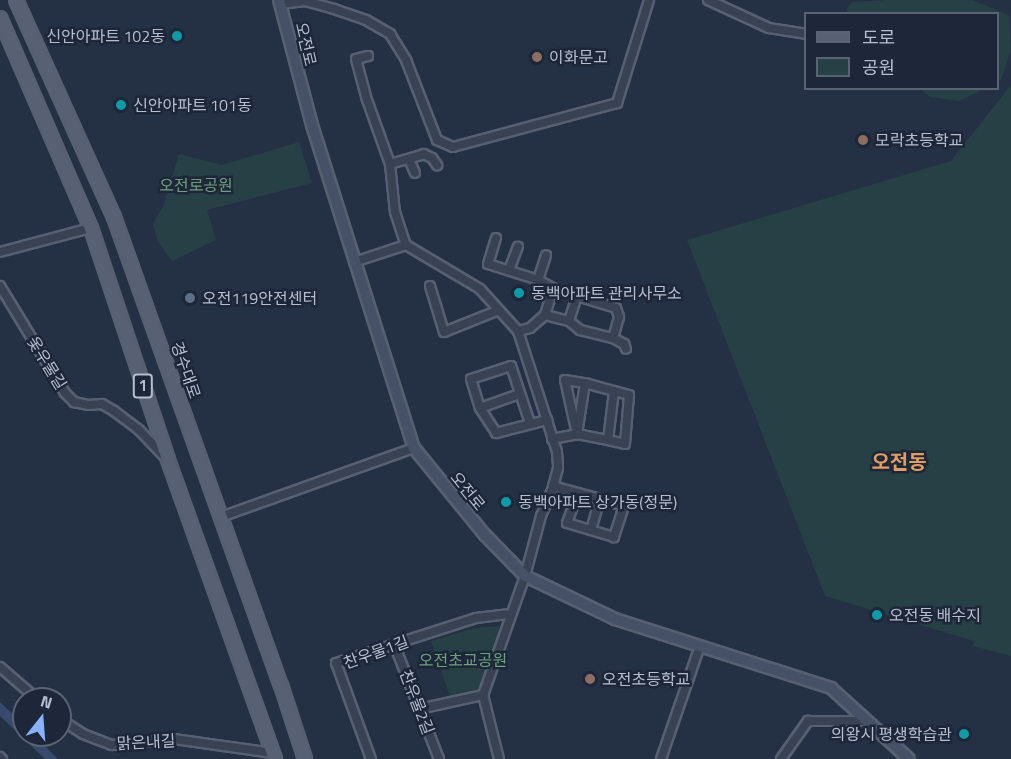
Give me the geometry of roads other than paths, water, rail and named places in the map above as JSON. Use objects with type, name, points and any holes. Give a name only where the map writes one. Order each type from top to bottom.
[{"type":"main road","name":"경수대로","points":[[16,0],[114,217],[281,685],[305,759]]},
{"type":"main road","name":"1","points":[[0,18],[91,228],[168,460],[274,756]]},
{"type":"street","points":[[280,2],[305,1],[334,9],[366,20],[390,34],[406,60],[437,140],[453,147],[617,103],[649,0]]},
{"type":"street","points":[[708,0],[769,28],[804,34]]},
{"type":"street","name":"오전로","points":[[280,2],[312,125],[414,448],[485,535],[525,576],[615,619],[831,687],[871,721],[909,759]]},
{"type":"street","points":[[368,56],[356,59],[366,97],[390,164],[395,212],[406,245],[480,289],[518,331],[547,420],[558,468],[541,516],[525,576],[483,695],[500,759]]},
{"type":"street","points":[[390,164],[424,154],[432,158],[437,165]]},
{"type":"street","points":[[409,159],[415,173]]},
{"type":"street","points":[[0,252],[91,228]]},
{"type":"street","points":[[496,238],[488,264],[538,280],[556,290],[545,315],[530,328],[518,331]]},
{"type":"street","points":[[354,262],[406,245]]},
{"type":"street","points":[[509,270],[518,247]]},
{"type":"street","points":[[538,280],[546,255]]},
{"type":"street","name":"옻우물길","points":[[0,286],[65,393],[74,402],[88,405],[102,404],[114,411],[139,430],[168,460]]},
{"type":"street","points":[[430,286],[444,332],[499,310]]},
{"type":"street","points":[[569,321],[577,296],[616,308],[619,317],[613,338]]},
{"type":"street","points":[[545,315],[569,321],[580,330],[613,338],[624,344],[626,349]]},
{"type":"street","points":[[530,423],[511,366],[471,379],[480,408],[496,433],[547,420]]},
{"type":"street","points":[[552,439],[577,434],[625,444],[629,395],[566,380],[577,434]]},
{"type":"street","points":[[577,434],[585,383]]},
{"type":"street","points":[[608,440],[614,391]]},
{"type":"street","points":[[480,408],[519,394]]},
{"type":"street","points":[[220,517],[414,448]]},
{"type":"street","points":[[553,486],[600,499],[624,506],[614,537],[567,523],[578,493]]},
{"type":"street","points":[[591,530],[600,499]]},
{"type":"street","name":"찬우물1길","points":[[371,759],[336,663],[476,618],[510,614]]},
{"type":"street","name":"찬우물2길","points":[[394,644],[439,759]]},
{"type":"street","points":[[661,759],[700,646]]},
{"type":"street","points":[[0,667],[23,687]]},
{"type":"street","points":[[419,709],[483,695]]},
{"type":"street","points":[[781,759],[808,721],[871,721]]},
{"type":"street","name":"맑은내길","points":[[72,727],[83,734],[112,745],[174,739],[274,756]]},
{"type":"water","points":[[0,702],[12,714],[12,727],[0,716]]},
{"type":"water","points":[[32,747],[46,747],[58,759],[45,759]]},
{"type":"place","name":"신안아파트 102동","points":[[177,36]]},
{"type":"place","name":"이화문고","points":[[537,57]]},
{"type":"place","name":"신안아파트 101동","points":[[121,105]]},
{"type":"place","name":"모락초등학교","points":[[863,140]]},
{"type":"place","name":"동백아파트 관리사무소","points":[[519,293]]},
{"type":"place","name":"오전119안전센터","points":[[190,298]]},
{"type":"place","name":"동백아파트 상가동(정문)","points":[[506,502]]},
{"type":"place","name":"오전동 배수지","points":[[877,615]]},
{"type":"place","name":"오전초등학교","points":[[590,679]]},
{"type":"place","name":"의왕시 평생학습관","points":[[964,734]]},
{"type":"district","name":"오전동","points":[[899,461]]},
{"type":"park label","name":"오전로공원","points":[[196,185]]},
{"type":"park label","name":"오전초교공원","points":[[463,660]]}]
